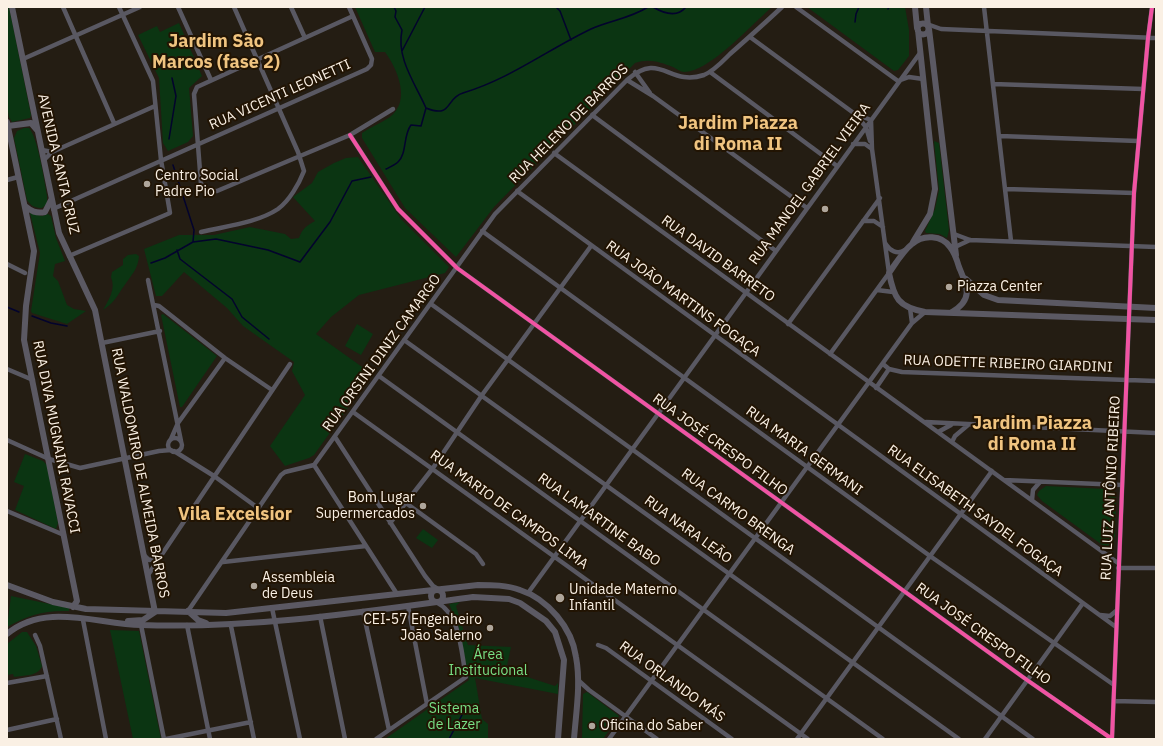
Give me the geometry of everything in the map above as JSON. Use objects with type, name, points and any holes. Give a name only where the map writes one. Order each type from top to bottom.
[{"type":"main road","name":"AVENIDA SANTA CRUZ","points":[[12,7],[59,233],[95,310],[102,343]]},
{"type":"main road","points":[[915,7],[935,189],[930,214],[912,243],[889,273],[893,292],[899,302],[910,308],[925,312],[1156,320]]},
{"type":"main road","points":[[926,7],[957,259]]},
{"type":"main road","points":[[917,29],[921,23],[928,28]]},
{"type":"main road","points":[[917,29],[922,34],[928,28]]},
{"type":"main road","points":[[923,79],[930,78],[934,72]]},
{"type":"main road","points":[[30,123],[38,133]]},
{"type":"main road","points":[[30,123],[7,125],[25,206],[35,212],[45,212],[53,209]]},
{"type":"main road","points":[[10,138],[18,126],[30,123]]},
{"type":"main road","points":[[45,212],[51,200]]},
{"type":"main road","name":"RUA DIVA MUGNAINI RAVACCI","points":[[25,206],[34,252],[24,329],[77,601],[73,607]]},
{"type":"main road","points":[[912,243],[927,237],[940,239],[950,246],[965,278],[967,290],[966,298],[960,306],[952,312]]},
{"type":"main road","points":[[965,278],[984,295],[998,300],[1156,308]]},
{"type":"main road","name":"RUA WALDOMIRO DE ALMEIDA BARROS","points":[[102,343],[148,575],[157,610]]},
{"type":"main road","points":[[7,585],[54,602],[73,607],[109,611],[157,610],[226,613],[397,594],[428,592],[438,589],[490,585],[502,586],[528,593],[542,603],[565,626],[572,642],[576,657],[578,680],[574,739]]},
{"type":"main road","points":[[437,602],[443,598],[443,594],[438,589]]},
{"type":"main road","points":[[428,592],[431,598],[437,602]]},
{"type":"main road","points":[[94,620],[141,625],[231,626],[484,597],[519,600],[524,598],[528,593]]},
{"type":"main road","points":[[509,599],[536,612],[555,632],[564,660],[558,739]]},
{"type":"main road","points":[[7,634],[16,627],[38,618],[55,617],[82,620],[138,621],[146,618],[157,610]]},
{"type":"main road","points":[[188,611],[198,620],[212,625]]},
{"type":"street","points":[[63,7],[114,123]]},
{"type":"street","points":[[69,256],[170,213],[161,160],[153,81],[119,7]]},
{"type":"street","points":[[23,58],[140,7]]},
{"type":"street","points":[[178,7],[211,80]]},
{"type":"street","points":[[202,232],[254,219],[278,209],[287,200],[304,171],[300,156],[234,7]]},
{"type":"street","points":[[291,7],[305,38]]},
{"type":"street","points":[[349,7],[353,16],[197,87],[195,90],[201,184],[208,191],[217,192],[350,135],[392,109]]},
{"type":"street","name":"RUA HELENO DE BARROS","points":[[495,214],[635,72],[646,67],[652,67],[675,76],[688,78],[710,72],[782,7]]},
{"type":"street","points":[[796,7],[898,81],[909,77],[923,79]]},
{"type":"street","points":[[984,7],[1011,241]]},
{"type":"street","name":"RUA LUIZ ANTÔNIO RIBEIRO","points":[[1112,739],[1114,657],[1134,193],[1152,7]]},
{"type":"street","name":"RUA VICENTI LEONETTI","points":[[53,209],[367,69],[371,65],[372,58],[353,16]]},
{"type":"street","points":[[928,28],[986,32],[1156,38]]},
{"type":"street","points":[[928,28],[941,29]]},
{"type":"street","points":[[750,36],[854,114],[866,127],[872,149],[880,198],[882,227],[889,273],[830,354]]},
{"type":"street","name":"RUA MANOEL GABRIEL VIEIRA","points":[[528,593],[683,377],[746,293],[898,81],[920,53]]},
{"type":"street","points":[[635,72],[652,96]]},
{"type":"street","points":[[710,72],[837,166]]},
{"type":"street","points":[[627,80],[652,96],[807,208]]},
{"type":"street","points":[[993,84],[1143,89]]},
{"type":"street","points":[[44,160],[52,152],[155,106]]},
{"type":"street","points":[[854,114],[871,120],[872,149]]},
{"type":"street","points":[[592,115],[776,251]]},
{"type":"street","name":"RUA JOSÉ CRESPO FILHO","points":[[350,135],[398,209],[456,268],[1027,680],[1112,739]]},
{"type":"street","points":[[1000,136],[1138,141]]},
{"type":"street","points":[[853,144],[865,144],[872,149]]},
{"type":"street","points":[[42,150],[52,152]]},
{"type":"street","name":"RUA DAVID BARRETO","points":[[554,153],[876,388],[1107,554],[1118,565]]},
{"type":"street","points":[[7,180],[18,177]]},
{"type":"street","points":[[1006,188],[1134,193]]},
{"type":"street","name":"RUA JOÃO MARTINS FOGAÇA","points":[[518,191],[837,425]]},
{"type":"street","points":[[788,324],[880,198]]},
{"type":"street","name":"RUA ORSINI DINIZ CAMARGO","points":[[314,465],[495,214]]},
{"type":"street","points":[[863,221],[874,221],[882,227]]},
{"type":"street","name":"RUA MARIA GERMANI","points":[[482,231],[930,556],[1114,685]]},
{"type":"street","points":[[954,234],[970,240],[1156,247]]},
{"type":"street","points":[[955,246],[970,240]]},
{"type":"street","points":[[884,241],[890,250],[900,253],[912,243]]},
{"type":"street","points":[[390,523],[433,468],[456,431],[591,246]]},
{"type":"street","points":[[7,264],[25,273]]},
{"type":"street","points":[[148,280],[160,331],[182,450],[191,461]]},
{"type":"street","points":[[877,290],[893,292]]},
{"type":"street","name":"RUA CARMO BRENGA","points":[[431,304],[1033,739]]},
{"type":"street","points":[[154,305],[159,306],[225,358],[272,390]]},
{"type":"street","points":[[910,308],[912,323]]},
{"type":"street","points":[[609,739],[868,382],[912,323],[925,312]]},
{"type":"street","points":[[102,343],[160,331]]},
{"type":"street","name":"RUA NARA LEÃO","points":[[404,340],[959,739]]},
{"type":"street","points":[[225,358],[178,423],[168,444],[172,451],[214,476],[258,508]]},
{"type":"street","points":[[148,575],[290,364]]},
{"type":"street","name":"RUA ODETTE RIBEIRO GIARDINI","points":[[882,364],[890,369],[902,372],[1156,381]]},
{"type":"street","points":[[7,369],[33,380]]},
{"type":"street","name":"RUA ODETTE RIBEIRO GIARDINI","points":[[876,388],[890,369]]},
{"type":"street","name":"RUA LAMARTINE BABO","points":[[379,376],[581,520],[883,739]]},
{"type":"street","name":"RUA MARIO DE CAMPOS LIMA","points":[[353,412],[433,468],[808,739]]},
{"type":"street","points":[[924,422],[1156,433]]},
{"type":"street","points":[[938,432],[945,427],[955,424]]},
{"type":"street","name":"RUA ELISABETH SAYDEL FOGAÇA","points":[[837,425],[961,513],[1116,627]]},
{"type":"street","points":[[952,442],[955,436],[968,425]]},
{"type":"street","points":[[335,437],[425,576],[433,586],[438,589]]},
{"type":"street","points":[[171,439],[177,438],[181,441]]},
{"type":"street","points":[[7,440],[49,459],[80,468],[159,451],[178,451],[182,446]]},
{"type":"street","points":[[188,611],[284,472],[314,465],[397,594]]},
{"type":"street","points":[[797,739],[992,471]]},
{"type":"street","points":[[1004,480],[1122,485]]},
{"type":"street","points":[[1032,500],[1033,490],[1040,482]]},
{"type":"street","points":[[406,503],[476,554],[483,564]]},
{"type":"street","points":[[7,512],[64,535]]},
{"type":"street","points":[[223,562],[366,546]]},
{"type":"street","points":[[1107,554],[1115,553],[1119,549]]},
{"type":"street","points":[[144,555],[149,560],[159,557]]},
{"type":"street","points":[[1118,565],[1156,568]]},
{"type":"street","points":[[425,576],[428,592]]},
{"type":"street","points":[[376,739],[466,677],[454,618],[445,607],[437,602]]},
{"type":"street","points":[[985,739],[1083,603]]},
{"type":"street","points":[[408,606],[427,704]]},
{"type":"street","points":[[272,608],[300,739]]},
{"type":"street","points":[[363,611],[389,730]]},
{"type":"street","points":[[1099,614],[1110,616],[1116,611]]},
{"type":"street","points":[[320,616],[345,739]]},
{"type":"street","points":[[82,620],[106,739]]},
{"type":"street","points":[[141,625],[165,739],[251,722]]},
{"type":"street","points":[[187,625],[210,739]]},
{"type":"street","points":[[231,626],[254,739]]},
{"type":"street","points":[[35,635],[40,646],[61,739]]},
{"type":"street","name":"RUA ORLANDO MÁS","points":[[598,646],[606,648],[732,739]]},
{"type":"street","points":[[7,683],[47,676]]},
{"type":"street","points":[[578,680],[589,690],[657,739]]},
{"type":"street","points":[[576,697],[580,691],[589,690]]},
{"type":"street","points":[[1114,701],[1156,702]]},
{"type":"street","points":[[7,730],[57,719]]},
{"type":"green space","points":[[7,7],[9,7],[31,115],[30,118],[12,122],[9,117],[7,106]]},
{"type":"green space","points":[[355,7],[772,7],[718,56],[694,70],[683,72],[668,65],[654,61],[635,63],[494,207],[456,257],[405,208],[362,138],[362,133],[390,117],[400,103],[401,94],[398,76],[390,59],[385,52],[375,52]]},
{"type":"green space","points":[[807,7],[905,7],[909,30],[909,56],[898,70],[894,71]]},
{"type":"green space","points":[[179,23],[202,76],[189,88],[193,136],[188,142],[168,151],[163,143],[159,78],[138,35],[157,26],[160,32]]},
{"type":"green space","points":[[24,128],[29,128],[32,132],[40,160],[47,196],[47,204],[42,208],[33,206],[27,200],[14,138],[17,131]]},
{"type":"green space","points":[[934,141],[939,143],[949,230],[947,238],[940,234],[926,233],[925,231],[935,209],[939,190]]},
{"type":"green space","points":[[358,157],[401,219],[449,267],[445,273],[359,295],[331,317],[316,334],[372,374],[314,455],[285,466],[270,446],[305,395],[292,371],[294,362],[243,326],[227,308],[184,272],[162,296],[156,296],[144,249],[179,235],[214,235],[250,227],[285,234],[291,239],[299,238],[305,228],[315,221],[293,197],[312,183],[318,172],[346,158]]},
{"type":"green space","points":[[30,213],[42,216],[48,214],[51,216],[56,238],[65,261],[55,264],[53,276],[58,281],[67,305],[74,309],[86,311],[67,324],[32,313],[31,311],[40,253]]},
{"type":"green space","points":[[136,254],[139,256],[134,272],[115,299],[103,310],[113,286],[111,277],[112,272],[123,265],[123,259],[128,255]]},
{"type":"green space","points":[[163,314],[217,356],[182,407],[180,407],[161,315]]},
{"type":"green space","points":[[357,324],[373,334],[361,355],[345,346]]},
{"type":"green space","points":[[25,454],[43,461],[47,465],[58,523],[56,529],[15,510],[24,486],[14,482]]},
{"type":"green space","points":[[1046,486],[1106,489],[1114,492],[1116,499],[1115,538],[1113,544],[1105,547],[1042,501],[1037,495],[1039,491]]},
{"type":"green space","points":[[423,529],[438,540],[432,548],[416,538]]},
{"type":"green space","points":[[11,596],[69,608],[69,611],[52,611],[36,614],[7,627]]},
{"type":"green space","points":[[460,602],[456,606],[468,645],[511,647],[506,670],[555,686],[558,683],[558,694],[475,678],[482,719],[488,724],[488,739],[385,739],[469,680],[458,624],[449,604]]},
{"type":"green space","points":[[110,630],[139,631],[161,739],[133,739]]},
{"type":"green space","points":[[22,632],[27,632],[36,646],[42,666],[40,670],[34,674],[14,677],[13,674],[7,675],[7,644]]},
{"type":"green space","points":[[587,692],[619,716],[603,739],[582,739],[583,694]]},
{"type":"waterway","points":[[394,7],[396,11],[395,17],[402,30],[401,40],[404,60],[426,108]]},
{"type":"waterway","points":[[402,51],[425,7]]},
{"type":"waterway","points":[[556,7],[560,11],[571,40]]},
{"type":"waterway","points":[[386,169],[401,159],[409,129],[411,125],[421,126],[426,108],[441,111],[445,109],[457,96],[497,80],[591,29],[634,14],[648,7]]},
{"type":"waterway","points":[[653,7],[665,13],[678,12],[686,7]]},
{"type":"waterway","points":[[855,22],[859,7]]},
{"type":"waterway","points":[[169,139],[176,96],[172,78]]},
{"type":"waterway","points":[[173,165],[194,230],[193,242]]},
{"type":"waterway","points":[[151,263],[165,258],[193,242],[216,239],[268,250],[300,262],[330,222],[352,181],[371,177]]},
{"type":"waterway","points":[[177,250],[180,259],[232,299],[242,317],[269,339]]},
{"type":"waterway","points":[[7,307],[19,312]]},
{"type":"waterway","points":[[32,316],[51,323],[67,326]]},
{"type":"waterway","points":[[449,739],[462,715]]},
{"type":"cycle path","points":[[1112,739],[1134,193],[1152,7]]},
{"type":"cycle path","points":[[350,135],[398,209],[457,268],[1027,680],[1112,739]]},
{"type":"place","name":"Centro Social Padre Pio","points":[[147,184]]},
{"type":"place","name":"ㅤ","points":[[825,209]]},
{"type":"place","name":"Piazza Center","points":[[949,287]]},
{"type":"place","name":"Bom Lugar Supermercados","points":[[423,506]]},
{"type":"place","name":"Assembleia de Deus","points":[[254,586]]},
{"type":"place","name":"Unidade Materno Infantil","points":[[560,598]]},
{"type":"place","name":"CEI-57 Engenheiro João Salerno","points":[[490,628]]},
{"type":"place","name":"Oficina do Saber","points":[[592,726]]},
{"type":"district","name":"Jardim São Marcos (fase 2)","points":[[216,52]]},
{"type":"district","name":"Jardim Piazza di Roma II","points":[[738,134]]},
{"type":"district","name":"Jardim Piazza di Roma II","points":[[1032,434]]},
{"type":"district","name":"Vila Excelsior","points":[[235,515]]},
{"type":"park label","name":"Área Institucional","points":[[488,664]]},
{"type":"park label","name":"Sistema de Lazer","points":[[454,718]]}]
